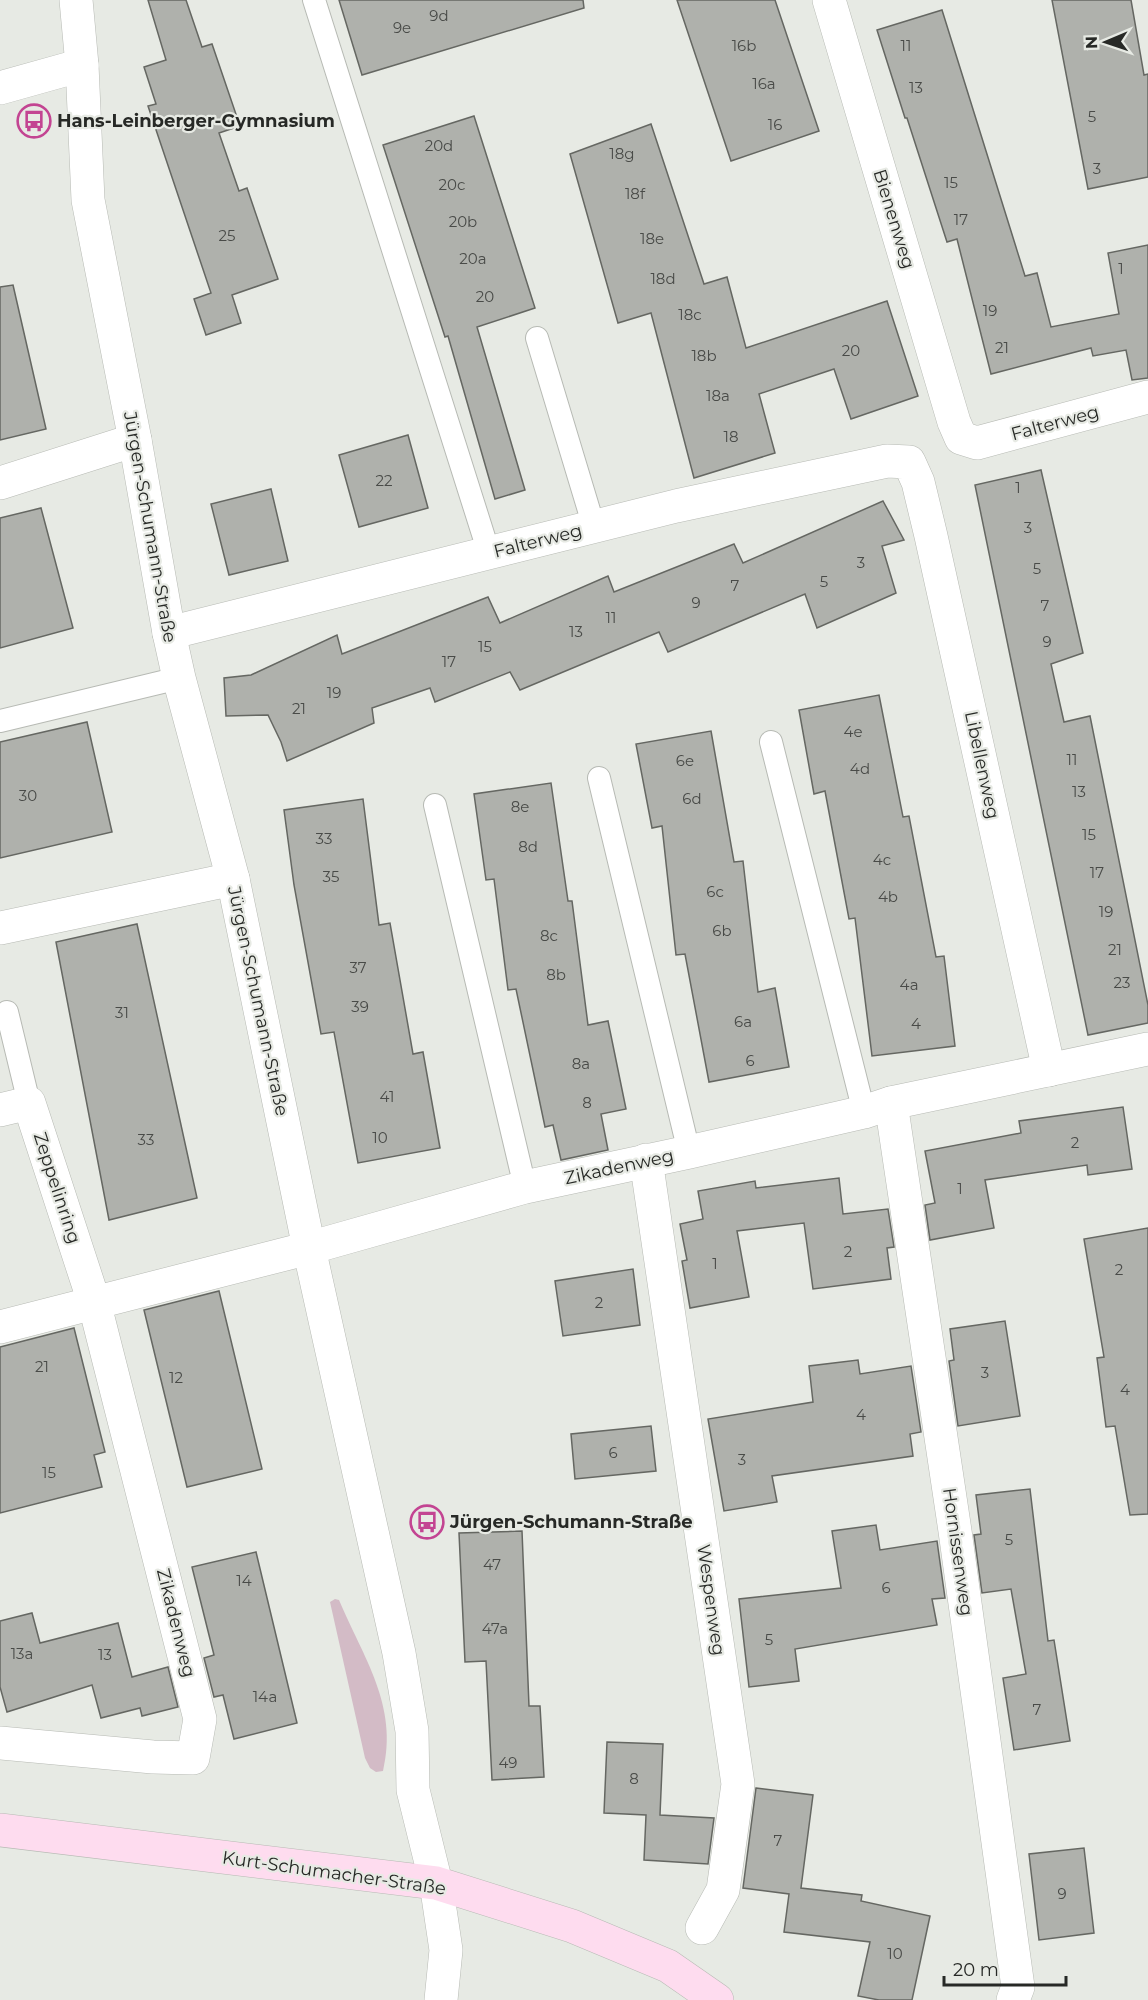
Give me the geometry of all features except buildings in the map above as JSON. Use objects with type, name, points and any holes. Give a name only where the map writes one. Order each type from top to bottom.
[{"type":"main road","name":"Kurt-Schumacher-Straße","points":[[0,1830],[436,1883],[572,1926],[604,1939],[668,1966],[717,2000]]},
{"type":"street","name":"Jürgen-Schumann-Straße","points":[[76,0],[82,65],[88,200],[135,440],[169,633],[233,879],[309,1248],[399,1653],[412,1731],[413,1790],[436,1883],[446,1950],[441,2000]]},
{"type":"street","name":"Bienenweg","points":[[829,0],[954,422],[961,438]]},
{"type":"street","points":[[0,87],[82,65]]},
{"type":"street","name":"Falterweg","points":[[961,438],[978,443],[1148,397]]},
{"type":"street","points":[[0,483],[135,440]]},
{"type":"street","name":"Falterweg","points":[[169,633],[676,506],[887,461],[909,462]]},
{"type":"street","name":"Libellenweg","points":[[909,462],[918,482],[931,536],[1049,1070]]},
{"type":"street","points":[[0,928],[233,879]]},
{"type":"street","name":"Zikadenweg","points":[[0,1327],[309,1248],[525,1187],[1148,1049]]},
{"type":"street","name":"Zeppelinring","points":[[14,1106],[94,1302]]},
{"type":"street","name":"Hornissenweg","points":[[877,1108],[955,1531],[1018,1987],[1012,2000]]},
{"type":"street","name":"Wespenweg","points":[[646,1160],[738,1784],[723,1890],[702,1928]]},
{"type":"street","name":"Zikadenweg","points":[[0,1743],[153,1757],[193,1758],[200,1719],[94,1302]]},
{"type":"lane","points":[[314,0],[489,553]]},
{"type":"lane","points":[[537,338],[594,527]]},
{"type":"lane","points":[[0,721],[179,678]]},
{"type":"lane","points":[[771,742],[877,1108]]},
{"type":"lane","points":[[599,778],[689,1152]]},
{"type":"lane","points":[[435,805],[525,1187]]},
{"type":"lane","points":[[7,1012],[14,1106]]},
{"type":"shaded area","points":[[335,1599],[339,1600],[368,1662],[382,1703],[387,1747],[383,1771],[376,1772],[370,1768],[365,1758],[330,1602]]},
{"type":"place","name":"Hans-Leinberger-Gymnasium","points":[[34,121]]},
{"type":"place","name":"Jürgen-Schumann-Straße","points":[[427,1522]]}]
